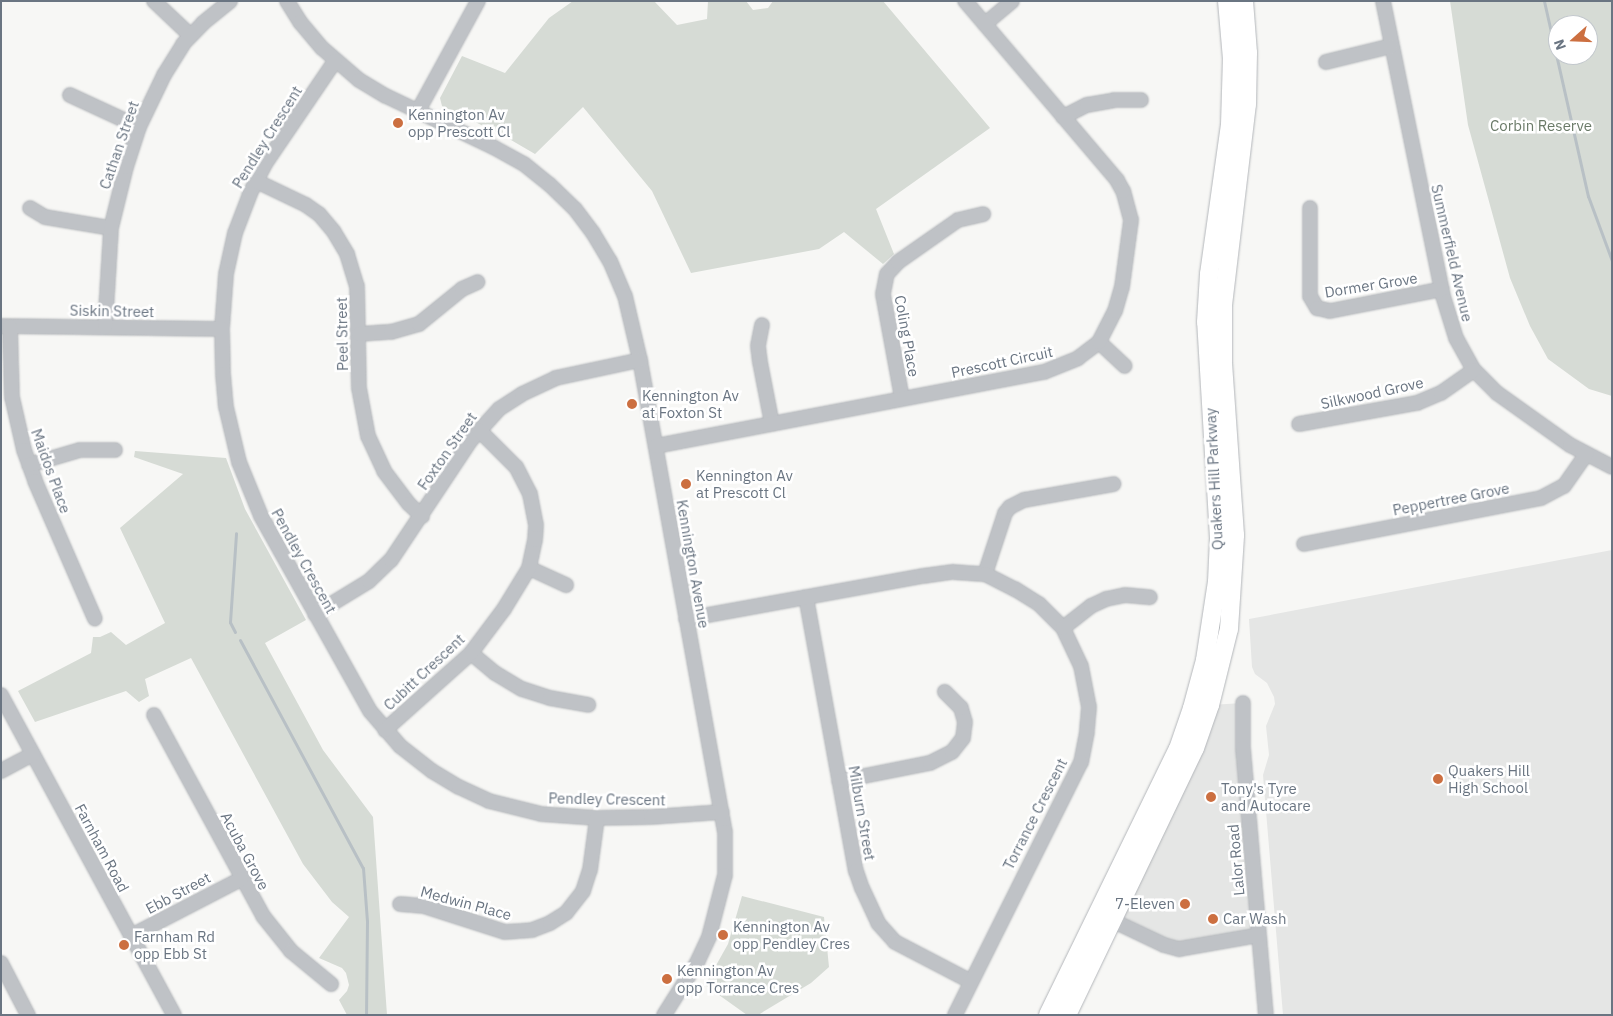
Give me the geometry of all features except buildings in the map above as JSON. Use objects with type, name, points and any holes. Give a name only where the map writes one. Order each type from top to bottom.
[{"type":"main road","name":"Quakers Hill Parkway","points":[[1048,1015],[1178,749],[1205,660],[1213,607],[1219,538],[1206,322],[1209,274],[1230,126],[1232,59],[1227,1]]},
{"type":"main road","name":"Quakers Hill Parkway","points":[[1067,1015],[1195,748],[1210,705],[1228,630],[1235,535],[1223,362],[1222,314],[1247,104],[1248,53],[1244,1]]},
{"type":"street","points":[[154,1],[190,34]]},
{"type":"street","name":"Cathan Street","points":[[105,328],[111,228],[126,167],[139,127],[173,58],[190,34],[230,1]]},
{"type":"street","name":"Kennington Avenue","points":[[287,1],[310,34],[335,61],[359,80],[493,147],[524,164],[549,184],[568,202],[593,233],[614,270],[625,296],[640,360],[656,446],[722,812],[726,854],[716,917],[698,961],[664,1015]]},
{"type":"street","points":[[418,111],[478,1]]},
{"type":"street","name":"Prescott Circuit","points":[[656,446],[1044,372],[1078,358],[1099,342],[1115,310],[1122,287],[1130,228],[1130,210],[1117,180],[965,1]]},
{"type":"street","points":[[985,24],[1012,1]]},
{"type":"street","name":"Summerfield Avenue","points":[[1383,1],[1442,289],[1456,338],[1474,370],[1497,393],[1586,454],[1612,467]]},
{"type":"street","points":[[1326,62],[1391,46]]},
{"type":"street","name":"Pendley Crescent","points":[[335,61],[256,181],[244,208],[230,254],[222,330],[224,391],[238,462],[261,516],[360,696],[385,730],[407,752],[432,771],[459,788],[489,801],[541,814],[596,818],[672,817],[722,812]]},
{"type":"street","points":[[70,95],[139,127]]},
{"type":"street","points":[[1063,117],[1087,105],[1114,100],[1141,100]]},
{"type":"street","name":"Peel Street","points":[[256,181],[306,205],[319,214],[334,232],[347,254],[355,276],[358,300],[359,388],[368,436],[384,471],[409,504],[422,516]]},
{"type":"street","points":[[30,208],[45,217],[111,228]]},
{"type":"street","name":"Dormer Grove","points":[[1310,208],[1310,296],[1316,308],[1330,311],[1442,289]]},
{"type":"street","name":"Coling Place","points":[[902,398],[883,294],[887,274],[898,262],[958,220],[983,214]]},
{"type":"street","points":[[359,334],[391,332],[419,324],[462,289],[478,282]]},
{"type":"street","name":"Siskin Street","points":[[6,326],[222,330]]},
{"type":"street","name":"Maidos Place","points":[[6,326],[12,398],[29,465],[95,619]]},
{"type":"street","points":[[762,326],[758,346],[772,424]]},
{"type":"street","points":[[1099,342],[1125,366]]},
{"type":"street","name":"Foxton Street","points":[[315,614],[357,589],[391,560],[479,430],[508,402],[546,382],[575,372],[640,360]]},
{"type":"street","name":"Silkwood Grove","points":[[1299,424],[1417,403],[1441,393],[1474,370]]},
{"type":"street","name":"Cubitt Crescent","points":[[385,730],[470,653],[504,609],[529,568],[536,525],[530,494],[512,462],[479,430]]},
{"type":"street","points":[[29,465],[80,450],[116,450]]},
{"type":"street","name":"Peppertree Grove","points":[[1304,544],[1542,498],[1564,486],[1586,454]]},
{"type":"street","points":[[985,574],[1005,513],[1010,507],[1024,500],[1114,484]]},
{"type":"street","points":[[529,568],[566,585]]},
{"type":"street","name":"Torrance Crescent","points":[[686,619],[953,572],[985,574],[1015,589],[1039,604],[1063,628],[1082,666],[1089,707],[1087,732],[1080,762],[970,981],[955,1015]]},
{"type":"street","points":[[1063,628],[1092,606],[1106,599],[1125,595],[1150,597]]},
{"type":"street","name":"Milburn Street","points":[[806,597],[856,871],[878,923],[895,942],[905,949],[970,981]]},
{"type":"street","points":[[470,653],[495,673],[522,689],[550,698],[588,705]]},
{"type":"street","points":[[839,780],[930,763],[952,752],[963,738],[965,722],[961,708],[945,692]]},
{"type":"street","name":"Farnham Road","points":[[1,696],[174,1015]]},
{"type":"street","name":"Lalor Road","points":[[1243,703],[1243,748],[1266,1015]]},
{"type":"street","name":"Acuba Grove","points":[[154,716],[262,916],[278,936],[308,966],[331,984]]},
{"type":"street","points":[[1,771],[33,754]]},
{"type":"street","name":"Medwin Place","points":[[400,904],[424,906],[499,931],[522,932],[550,923],[566,913],[583,890],[590,870],[596,818]]},
{"type":"street","name":"Ebb Street","points":[[131,936],[241,879]]},
{"type":"street","points":[[1096,914],[1164,945],[1179,949],[1259,935]]},
{"type":"street","points":[[1,964],[28,1015]]},
{"type":"shaded area","name":"Quakers Hill High School","points":[[1612,550],[1612,1015],[1283,1015],[1263,775],[1269,755],[1266,726],[1275,704],[1274,697],[1267,683],[1255,674],[1252,667],[1249,619]]},
{"type":"shaded area","points":[[1243,703],[1260,935],[1179,949],[1113,921],[1210,705]]},
{"type":"green space","points":[[573,1],[654,1],[677,25],[707,19],[708,1],[746,1],[753,10],[768,8],[773,1],[883,1],[990,128],[876,209],[894,254],[883,264],[844,232],[819,249],[691,273],[652,191],[583,107],[535,154],[504,136],[442,106],[440,98],[462,56],[505,73],[549,18]]},
{"type":"green space","name":"Corbin Reserve","points":[[1450,1],[1612,1],[1612,396],[1589,389],[1548,359],[1530,326],[1510,278],[1468,125]]},
{"type":"green space","points":[[135,451],[226,458],[245,509],[306,620],[265,643],[323,750],[373,817],[387,1015],[347,1015],[339,1000],[347,991],[349,985],[346,973],[342,968],[319,958],[349,917],[332,902],[303,864],[191,658],[145,679],[149,696],[139,702],[126,691],[35,722],[18,691],[91,653],[93,637],[100,637],[111,632],[126,645],[165,623],[120,528],[183,474],[134,457]]},
{"type":"green space","points":[[742,896],[824,917],[829,967],[811,983],[758,1015],[747,1015],[705,985],[728,944]]},
{"type":"waterway","points":[[1544,1],[1588,196],[1612,261]]},
{"type":"waterway","points":[[235,632],[230,622],[236,533]]},
{"type":"waterway","points":[[240,640],[363,868],[367,921],[366,1015]]},
{"type":"place","name":"Kennington Av opp Prescott Cl","points":[[398,123]]},
{"type":"place","name":"Kennington Av at Foxton St","points":[[632,404]]},
{"type":"place","name":"Kennington Av at Prescott Cl","points":[[686,484]]},
{"type":"place","name":"Quakers Hill High School","points":[[1438,779]]},
{"type":"place","name":"Tony's Tyre and Autocare","points":[[1211,797]]},
{"type":"place","name":"7-Eleven","points":[[1185,904]]},
{"type":"place","name":"Car Wash","points":[[1213,919]]},
{"type":"place","name":"Kennington Av opp Pendley Cres","points":[[723,935]]},
{"type":"place","name":"Farnham Rd opp Ebb St","points":[[124,945]]},
{"type":"place","name":"Kennington Av opp Torrance Cres","points":[[667,979]]}]
